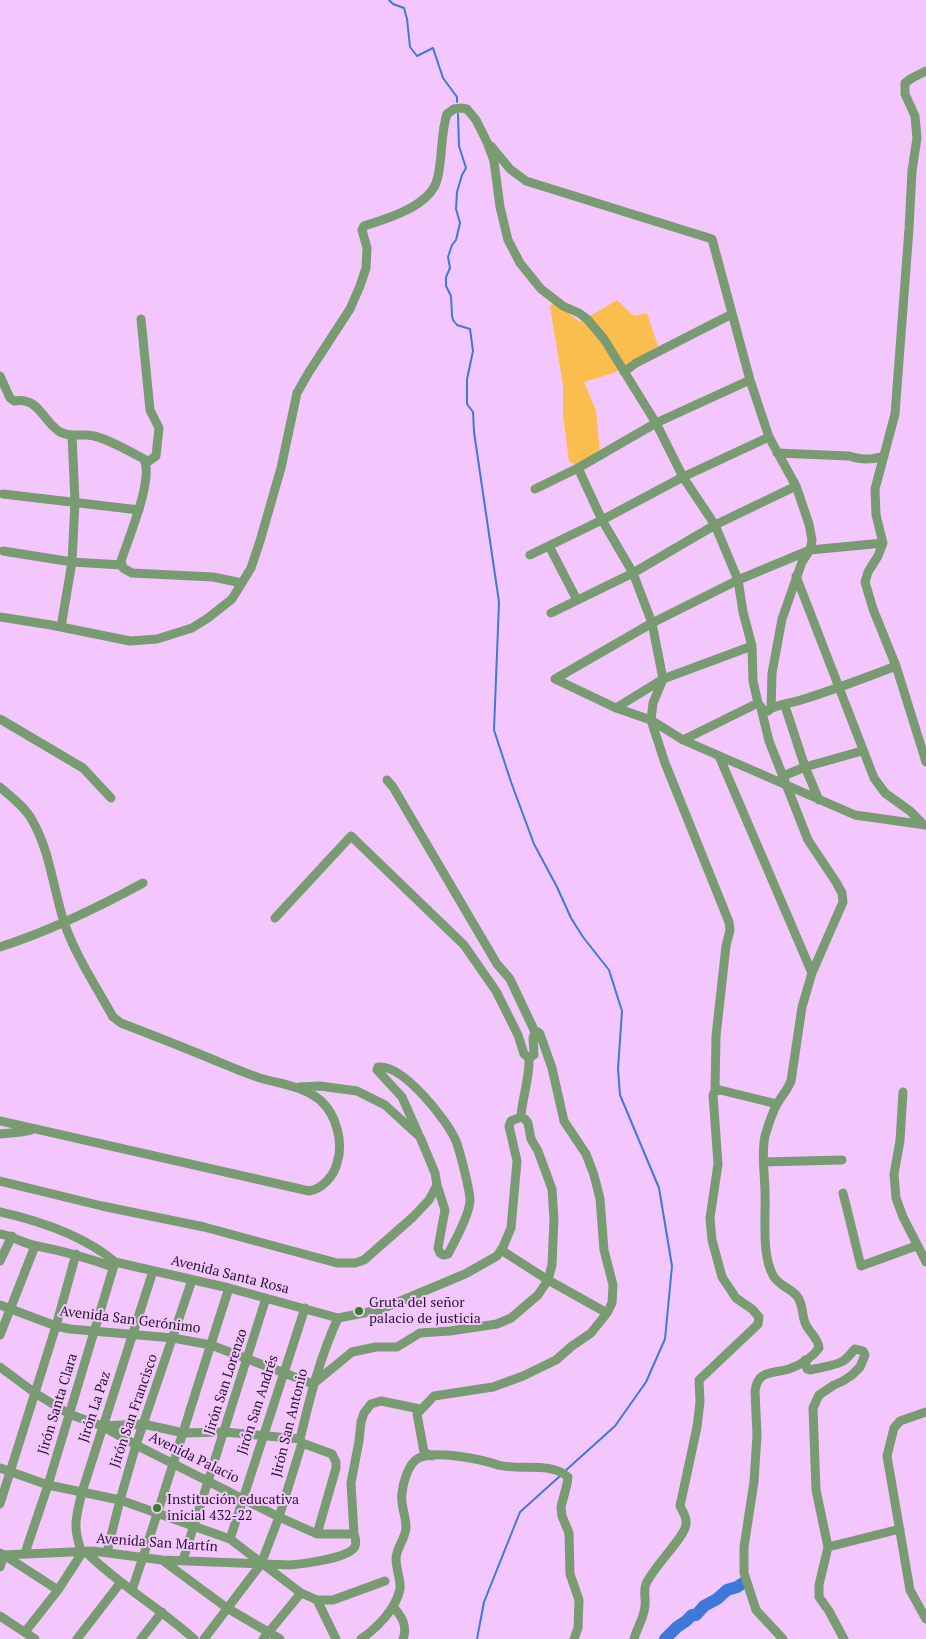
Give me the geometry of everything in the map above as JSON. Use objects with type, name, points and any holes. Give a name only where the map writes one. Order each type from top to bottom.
[{"type":"street","points":[[926,71],[905,84],[905,94],[915,116],[917,138],[912,171],[895,414],[875,489],[876,516],[883,543],[878,556],[868,572],[866,582],[873,609],[896,666],[926,762]]},
{"type":"street","points":[[0,617],[130,641],[157,639],[192,628],[232,599],[251,568],[260,541],[281,468],[297,393],[350,309],[360,286],[366,268],[367,248],[362,230],[364,226],[402,213],[432,191],[437,179],[447,114],[454,109],[467,109],[476,120],[494,161],[500,207],[508,240],[520,263],[541,289],[563,306],[579,313],[596,328],[656,423],[683,477],[716,526],[738,580],[743,612],[752,646],[754,681],[763,706],[769,741],[808,840],[842,893],[843,902],[812,973],[802,1007],[791,1081],[787,1091],[777,1104],[765,1135],[764,1143],[766,1232],[771,1270],[780,1284],[792,1291],[803,1306],[806,1325],[817,1339],[819,1348],[815,1354],[788,1369],[763,1375],[756,1385],[755,1391],[758,1435],[754,1482],[744,1547],[744,1573],[756,1610],[783,1639]]},
{"type":"street","points":[[487,142],[510,169],[526,181],[545,189],[712,239],[750,380],[769,437],[796,486],[809,524],[812,540],[810,550],[796,576],[782,619],[772,673],[763,706]]},
{"type":"street","points":[[624,372],[636,363],[732,314]]},
{"type":"street","points":[[141,318],[150,410],[160,432],[156,456],[146,463]]},
{"type":"street","points":[[0,376],[10,398],[14,401],[30,402],[62,433],[92,435],[144,459],[146,463],[146,478],[139,510],[121,561],[123,568],[132,572],[213,577],[242,583]]},
{"type":"street","points":[[535,489],[578,468],[656,423],[750,380]]},
{"type":"street","points":[[61,627],[72,562],[75,502],[72,435]]},
{"type":"street","points":[[530,555],[602,520],[683,477],[769,437]]},
{"type":"street","points":[[777,453],[849,456],[860,460],[872,460],[884,456]]},
{"type":"street","points":[[578,468],[602,520],[634,573],[652,623],[664,679],[653,703],[651,720],[665,763],[729,922],[730,930],[726,946],[716,1036],[715,1091],[713,1095],[718,1164],[710,1218],[712,1240],[722,1277],[736,1298],[752,1309],[759,1317],[758,1324],[699,1380],[700,1402],[697,1427],[680,1506],[687,1522],[686,1529],[658,1564],[645,1586],[646,1605],[634,1639]]},
{"type":"street","points":[[551,613],[634,573],[716,526],[796,486]]},
{"type":"street","points":[[4,494],[139,510]]},
{"type":"street","points":[[883,543],[810,550],[738,580],[652,623],[555,679],[616,708],[651,720],[683,740],[854,815],[926,826]]},
{"type":"street","points":[[549,546],[577,600]]},
{"type":"street","points":[[3,550],[72,562],[122,565]]},
{"type":"street","points":[[796,576],[862,750],[879,787],[926,826]]},
{"type":"street","points":[[616,708],[664,679],[752,646]]},
{"type":"street","points":[[683,740],[763,706],[785,706],[840,688],[896,666]]},
{"type":"street","points":[[785,706],[805,767],[819,800]]},
{"type":"street","points":[[0,719],[83,768],[111,798]]},
{"type":"street","points":[[783,776],[805,767],[862,750]]},
{"type":"street","points":[[719,756],[812,973]]},
{"type":"street","points":[[387,780],[398,795],[497,964],[510,979],[535,1032],[540,1034],[552,1068],[564,1121],[586,1154],[596,1183],[602,1216],[604,1250],[613,1285],[612,1303],[607,1313],[591,1333],[556,1360],[493,1388],[434,1396],[417,1414],[424,1452],[432,1456]]},
{"type":"street","points":[[0,787],[32,819],[41,839],[64,922],[80,958],[113,1017],[122,1023],[260,1078],[299,1087],[320,1086],[358,1091],[385,1105],[420,1138]]},
{"type":"street","points":[[275,918],[351,836],[464,945],[496,991],[518,1035],[524,1054],[529,1058],[530,1070],[522,1102],[521,1117]]},
{"type":"street","points":[[0,947],[99,907],[143,883]]},
{"type":"street","points":[[529,1058],[534,1055],[533,1038],[535,1032]]},
{"type":"street","points":[[378,1067],[387,1068],[411,1083],[438,1112],[456,1141],[470,1204],[453,1245],[448,1254],[443,1255],[440,1254],[438,1248],[445,1210],[436,1186],[435,1173],[402,1097],[377,1070],[378,1067]]},
{"type":"street","points":[[0,1121],[309,1191],[316,1190],[329,1178],[336,1167],[339,1158],[338,1128],[332,1114],[320,1100],[299,1087]]},
{"type":"street","points":[[715,1091],[720,1090],[777,1104]]},
{"type":"street","points":[[903,1092],[900,1140],[894,1174],[896,1198],[916,1246],[926,1262]]},
{"type":"street","points":[[338,1318],[366,1313],[389,1306],[465,1274],[486,1264],[497,1256],[511,1228],[517,1162],[509,1126],[511,1121],[521,1117]]},
{"type":"street","points":[[313,1384],[352,1352],[369,1348],[397,1347],[420,1332],[450,1331],[497,1324],[510,1318],[538,1295],[548,1280],[552,1265],[554,1220],[552,1189],[538,1151],[531,1139],[528,1123],[521,1117]]},
{"type":"street","points":[[0,1134],[34,1129]]},
{"type":"street","points":[[764,1162],[842,1160]]},
{"type":"street","points":[[0,1181],[102,1206],[204,1227],[337,1263],[355,1263],[364,1260],[413,1217],[429,1200],[436,1186]]},
{"type":"street","points":[[843,1193],[861,1266],[916,1246]]},
{"type":"street","points":[[0,1212],[50,1226],[102,1251],[114,1265]]},
{"type":"street","points":[[0,1234],[12,1236],[35,1246],[76,1254],[114,1265]]},
{"type":"street","points":[[0,1261],[12,1236]]},
{"type":"street","points":[[0,1335],[35,1246]]},
{"type":"street","points":[[501,1250],[548,1280],[607,1313]]},
{"type":"street","points":[[0,1504],[56,1326],[76,1254]]},
{"type":"street","name":"Avenida Santa Rosa","points":[[114,1265],[153,1271],[229,1288],[338,1318]]},
{"type":"street","name":"Jirón Santa Clara","points":[[25,1553],[48,1485],[114,1265]]},
{"type":"street","name":"Jirón La Paz","points":[[85,1553],[76,1537],[75,1523],[82,1492],[153,1271]]},
{"type":"street","name":"Jirón San Francisco","points":[[107,1552],[136,1444],[192,1280]]},
{"type":"street","points":[[132,1590],[229,1288]]},
{"type":"street","name":"Jirón San Lorenzo","points":[[183,1560],[266,1298]]},
{"type":"street","name":"Avenida San Gerónimo","points":[[0,1305],[56,1326],[173,1338],[211,1345],[313,1384]]},
{"type":"street","name":"Jirón San Andrés","points":[[230,1539],[262,1435],[305,1308]]},
{"type":"street","name":"Jirón San Antonio","points":[[204,1639],[261,1564],[279,1517],[301,1440],[313,1384],[326,1344],[338,1318]]},
{"type":"street","points":[[805,1360],[807,1369],[810,1370],[839,1363],[845,1360],[855,1349],[863,1351],[865,1355],[863,1362],[852,1375],[819,1394],[813,1408],[816,1490],[828,1547],[819,1585],[819,1597],[844,1639]]},
{"type":"street","points":[[0,1367],[35,1394]]},
{"type":"street","name":"Avenida Palacio","points":[[35,1394],[69,1414],[102,1426],[279,1517],[317,1534],[354,1534]]},
{"type":"street","points":[[261,1564],[290,1565],[307,1563],[344,1554],[354,1549],[356,1545],[351,1483],[364,1413],[371,1404],[381,1400],[420,1410]]},
{"type":"street","points":[[926,1412],[900,1421],[894,1428],[887,1456],[910,1590],[926,1619]]},
{"type":"street","points":[[102,1426],[143,1424],[184,1433],[224,1432],[262,1435],[301,1440],[332,1454],[336,1462],[336,1468],[317,1534]]},
{"type":"street","points":[[361,1639],[370,1633],[393,1607],[400,1589],[396,1558],[406,1528],[401,1504],[402,1492],[410,1466],[421,1457],[444,1455],[474,1458],[504,1466],[543,1468],[564,1474],[567,1484],[561,1507],[562,1516],[568,1533],[570,1574],[580,1600],[578,1628],[574,1639]]},
{"type":"street","points":[[0,1468],[48,1485],[120,1500],[230,1539],[301,1593],[317,1600],[333,1600],[385,1581]]},
{"type":"street","points":[[828,1547],[900,1530]]},
{"type":"street","name":"Avenida San Martín","points":[[2,1554],[107,1552],[162,1560],[261,1564]]},
{"type":"street","points":[[25,1632],[85,1553],[194,1639]]},
{"type":"street","points":[[0,1567],[2,1554],[58,1590]]},
{"type":"street","points":[[162,1560],[265,1636],[280,1639]]},
{"type":"street","points":[[77,1639],[121,1582]]},
{"type":"street","points":[[265,1636],[301,1593]]},
{"type":"street","points":[[317,1600],[336,1639]]},
{"type":"street","points":[[393,1607],[405,1624],[404,1639]]},
{"type":"street","points":[[140,1639],[162,1612]]},
{"type":"street","points":[[0,1616],[35,1639]]},
{"type":"shaded area","points":[[617,300],[634,316],[647,313],[658,346],[614,373],[584,382],[596,410],[600,453],[575,465],[569,461],[563,416],[563,385],[550,307],[553,302],[580,322]]},
{"type":"waterway","points":[[389,0],[393,4],[404,8],[410,47],[417,56],[433,48],[443,78],[457,97],[457,102]]},
{"type":"waterway","points":[[458,114],[459,146],[466,168],[457,192],[456,209],[460,223],[456,240],[448,257],[450,268],[446,277],[446,286],[451,296],[453,320],[457,325],[470,329],[473,351],[467,379],[467,404],[473,412],[474,432],[499,602],[494,730],[534,844],[571,918],[583,937],[609,970],[622,1011],[618,1069],[620,1095],[659,1188],[672,1266],[665,1339],[646,1382],[615,1426],[565,1471]]},
{"type":"waterway","points":[[477,1639],[484,1602],[520,1512],[560,1476]]},
{"type":"waterway","points":[[665,1639],[692,1615],[696,1615],[704,1606],[717,1599],[727,1590],[743,1583]]},
{"type":"place","name":"Gruta del señor palacio de justicia","points":[[359,1311]]},
{"type":"place","name":"Institución educativa inicial 432-22","points":[[157,1508]]}]
